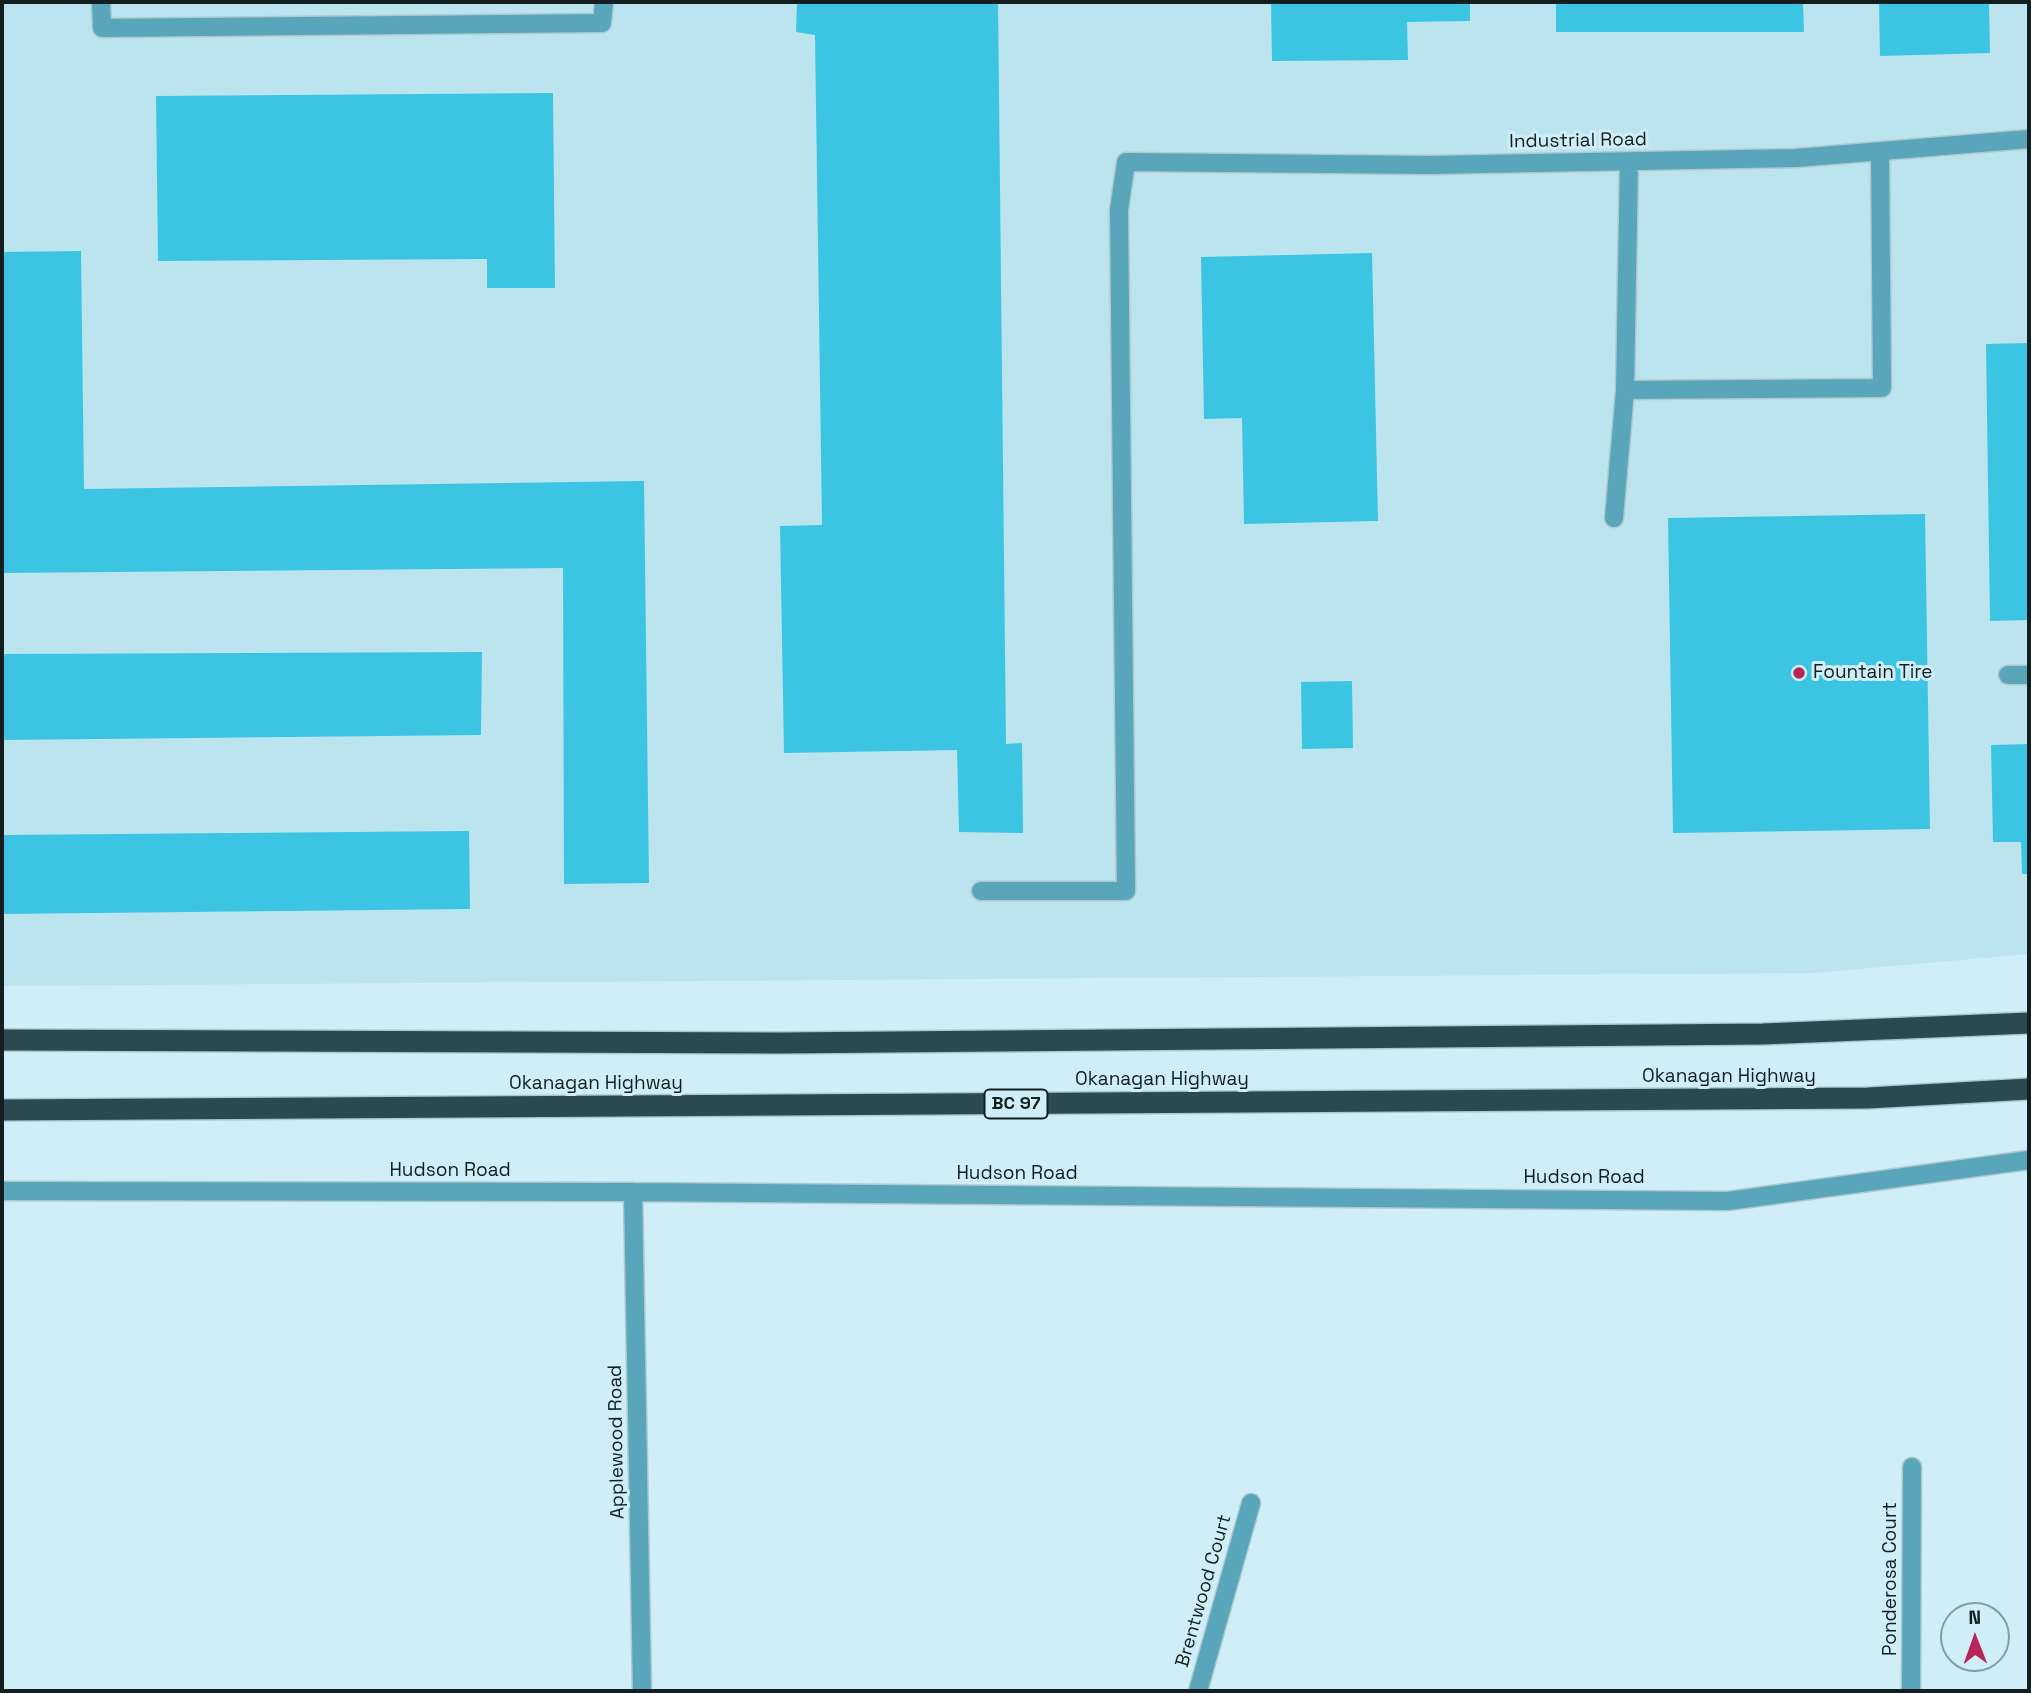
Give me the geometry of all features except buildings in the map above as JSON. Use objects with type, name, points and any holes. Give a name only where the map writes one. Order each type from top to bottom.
[{"type":"highway","name":"Okanagan Highway","points":[[2,1040],[850,1042],[1763,1034],[2029,1023]]},
{"type":"highway","name":"Okanagan Highway","points":[[2,1110],[1868,1098],[2029,1089]]},
{"type":"street","points":[[101,2],[102,28],[603,23],[604,2]]},
{"type":"street","name":"Industrial Road","points":[[981,891],[1126,891],[1119,210],[1126,162],[1430,165],[1796,159],[2029,139]]},
{"type":"street","points":[[1625,390],[1882,387],[1880,152]]},
{"type":"street","points":[[1614,518],[1625,390],[1629,161]]},
{"type":"street","points":[[2008,675],[2029,675]]},
{"type":"street","name":"Hudson Road","points":[[2,1191],[633,1192],[1728,1200],[2029,1160]]},
{"type":"street","name":"Applewood Road","points":[[633,1192],[642,1691]]},
{"type":"street","name":"Ponderosa Court","points":[[1911,1691],[1912,1467]]},
{"type":"street","name":"Brentwood Court","points":[[1198,1691],[1251,1503]]},
{"type":"shaded area","points":[[2,2],[2029,2],[2029,954],[1814,973],[2,986]]},
{"type":"place","name":"Fountain Tire","points":[[1799,673]]}]
